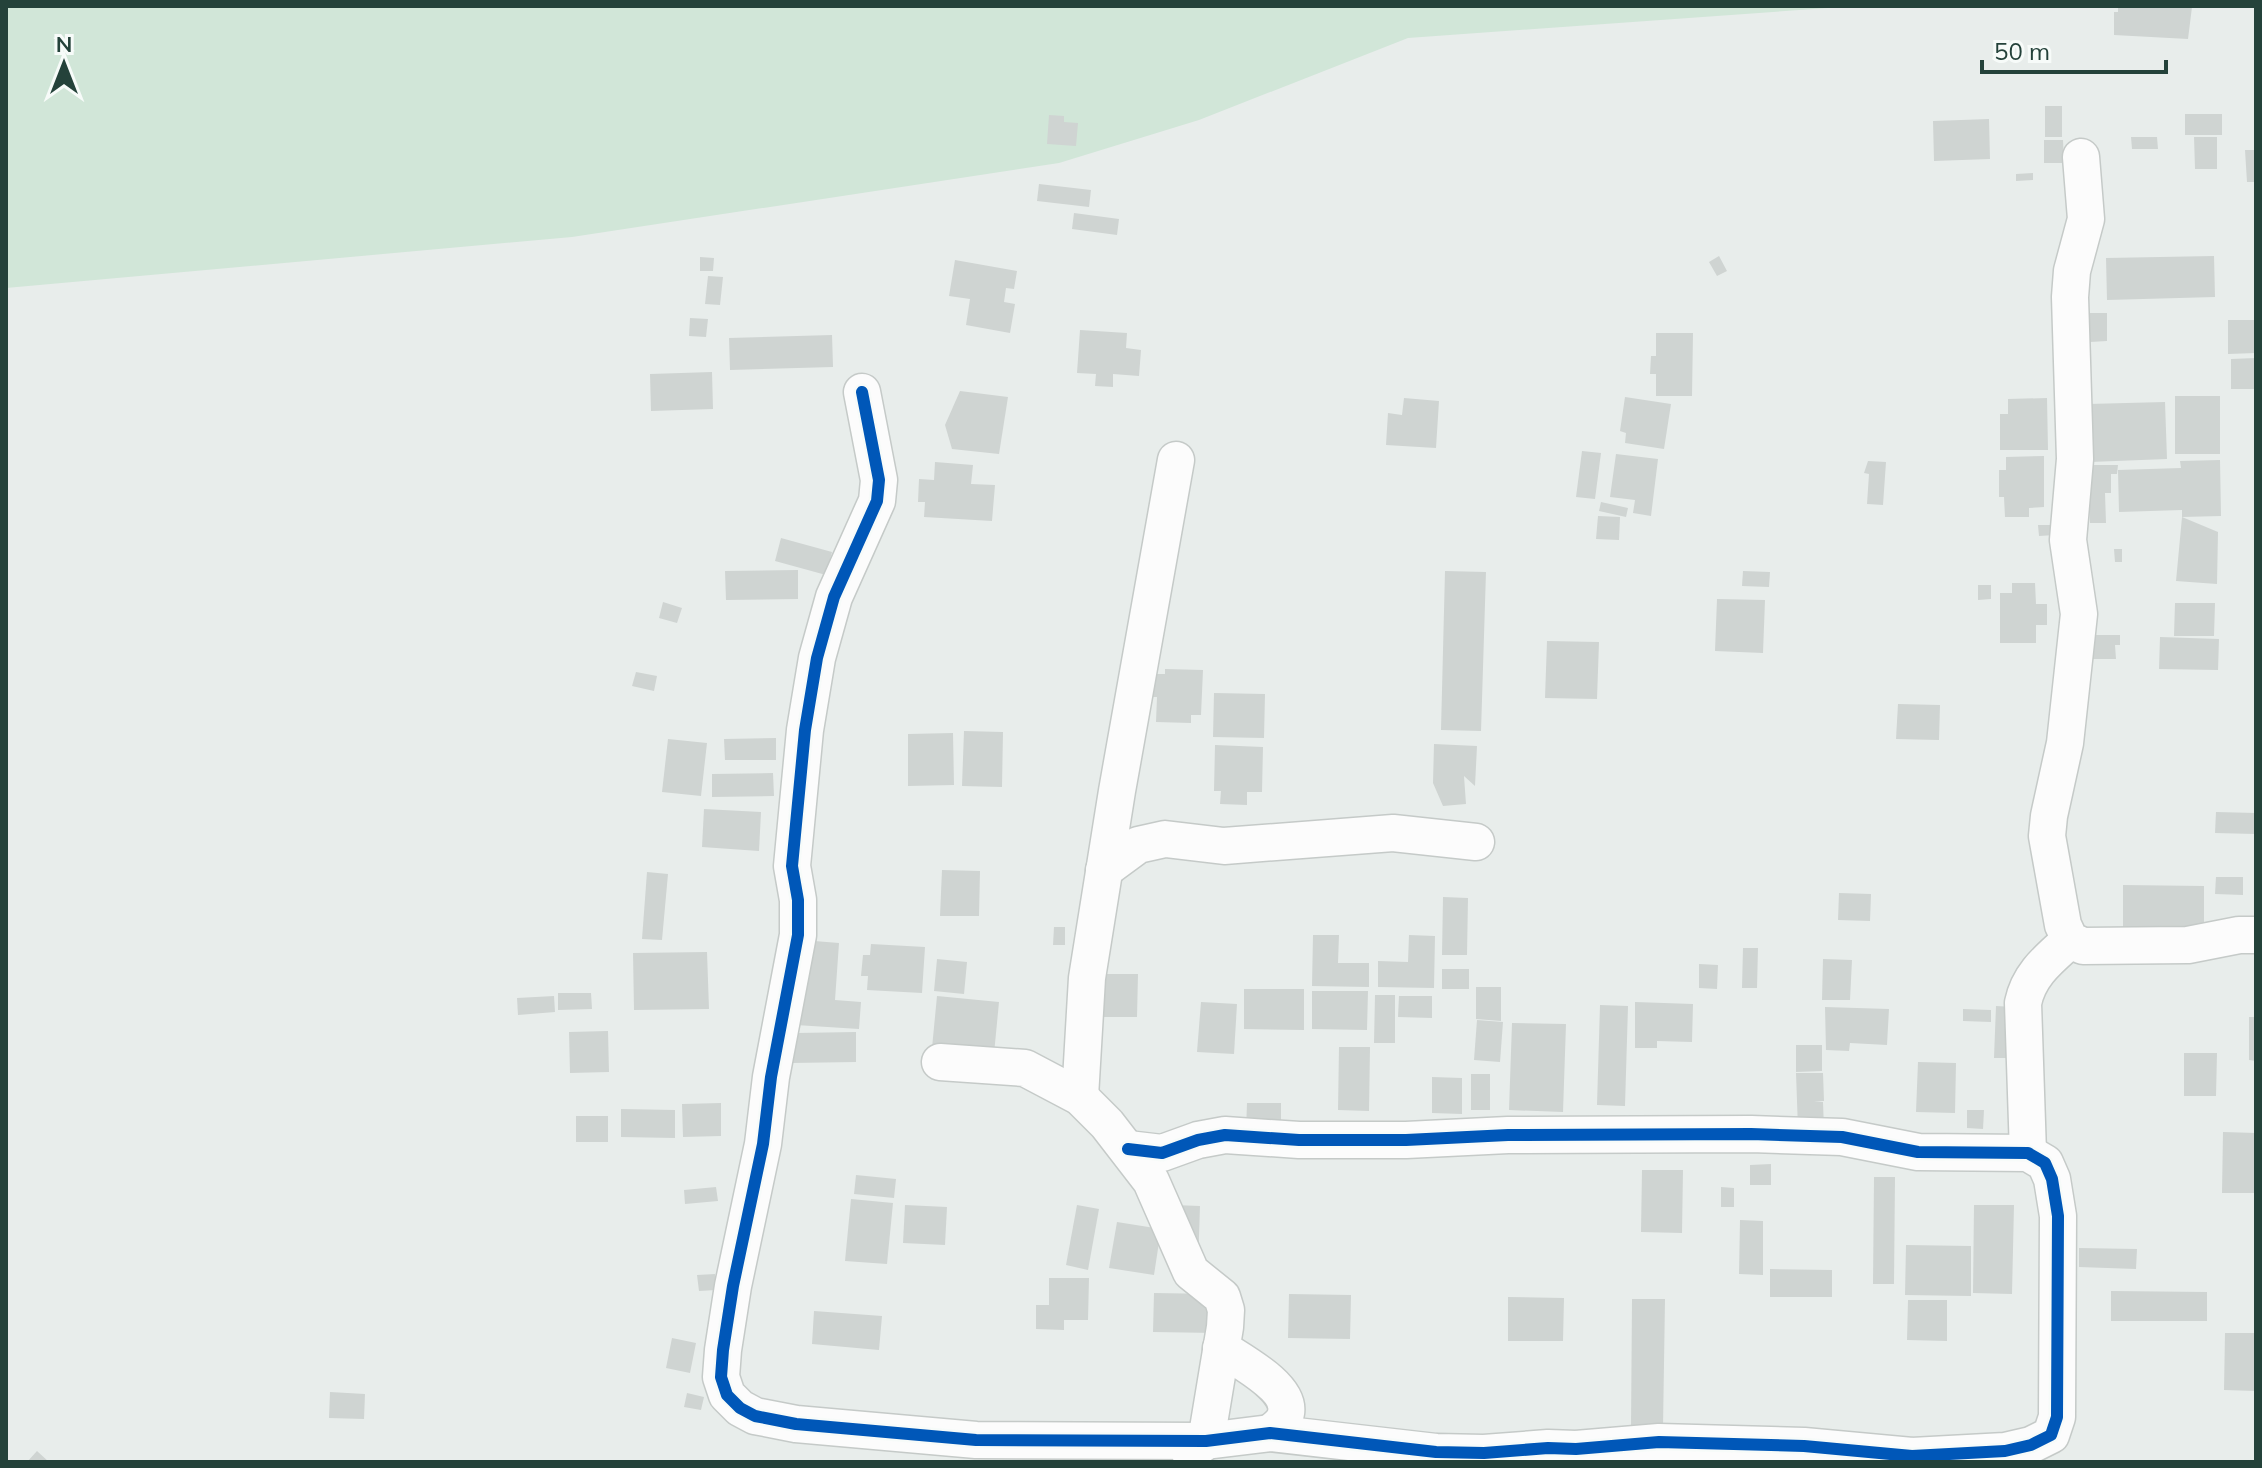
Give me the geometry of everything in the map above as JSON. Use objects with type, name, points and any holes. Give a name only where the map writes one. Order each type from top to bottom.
[{"type":"street","points":[[2081,157],[2086,219],[2072,271],[2070,297],[2075,459],[2068,540],[2079,614],[2065,743],[2047,836],[2063,925],[2070,940],[2083,946],[2188,945],[2239,935],[2256,935]]},
{"type":"street","points":[[862,392],[879,480],[877,501],[834,597],[817,658],[805,730],[793,851],[798,935],[771,1077],[763,1144],[733,1286],[721,1377],[727,1395],[740,1408],[755,1416],[796,1424],[856,1446],[976,1440],[1195,1451],[1282,1443],[1341,1443],[1468,1453],[1659,1442],[1804,1446],[1912,1456],[1975,1454],[2031,1445],[2051,1435],[2057,1417],[2058,1216],[2052,1179],[2045,1163],[2028,1153],[1918,1152],[1842,1137],[1603,1134],[1314,1140],[1225,1135],[1198,1140],[1147,1161]]},
{"type":"street","points":[[1080,1097],[1087,978],[1176,460]]},
{"type":"street","points":[[1104,870],[1138,845],[1165,839],[1224,846],[1393,833],[1476,842]]},
{"type":"street","points":[[2028,1153],[2023,1003],[2027,985],[2041,966],[2070,940]]},
{"type":"street","points":[[940,1062],[1025,1068],[1080,1097],[1147,1161],[1191,1272],[1222,1297],[1226,1310],[1221,1348],[1195,1451]]},
{"type":"street","points":[[1221,1348],[1279,1389],[1287,1413],[1283,1421],[1282,1443]]},
{"type":"green space","points":[[6,6],[1856,6],[1408,38],[1199,120],[1059,163],[572,237],[6,288]]},
{"type":"building","points":[[2118,6],[2192,7],[2188,39],[2114,35],[2114,12],[2118,12]]},
{"type":"building","points":[[2045,106],[2062,106],[2062,137],[2045,137]]},
{"type":"building","points":[[2185,114],[2222,114],[2222,135],[2185,135]]},
{"type":"building","points":[[1049,115],[1064,116],[1064,122],[1078,123],[1076,146],[1047,144]]},
{"type":"building","points":[[1989,119],[1990,159],[1934,161],[1933,121]]},
{"type":"building","points":[[2131,137],[2157,137],[2158,149],[2132,149]]},
{"type":"building","points":[[2194,137],[2217,137],[2217,169],[2195,169]]},
{"type":"building","points":[[2044,140],[2063,140],[2064,163],[2044,163]]},
{"type":"building","points":[[2245,150],[2256,150],[2256,182],[2247,182]]},
{"type":"building","points":[[2033,173],[2033,180],[2016,181],[2016,174]]},
{"type":"building","points":[[1039,184],[1091,190],[1089,207],[1037,201]]},
{"type":"building","points":[[1074,213],[1119,219],[1117,235],[1072,229]]},
{"type":"building","points":[[1719,256],[1727,271],[1717,276],[1709,262]]},
{"type":"building","points":[[2214,256],[2215,297],[2107,300],[2106,258]]},
{"type":"building","points":[[700,257],[714,258],[713,271],[700,271]]},
{"type":"building","points":[[955,260],[1017,271],[1014,289],[1006,288],[1004,302],[1015,304],[1010,333],[966,325],[970,299],[949,296]]},
{"type":"building","points":[[708,276],[723,277],[720,305],[705,304]]},
{"type":"building","points":[[2090,313],[2107,313],[2107,341],[2090,342]]},
{"type":"building","points":[[690,318],[708,319],[706,337],[689,336]]},
{"type":"building","points":[[2228,320],[2256,320],[2256,353],[2228,354]]},
{"type":"building","points":[[1080,330],[1127,333],[1126,348],[1141,350],[1139,376],[1113,374],[1113,387],[1095,386],[1096,374],[1077,373]]},
{"type":"building","points":[[1656,333],[1693,333],[1692,396],[1656,396],[1656,374],[1650,374],[1651,356],[1656,356]]},
{"type":"building","points":[[832,335],[833,367],[730,370],[729,338]]},
{"type":"building","points":[[2256,358],[2256,389],[2231,389],[2231,359]]},
{"type":"building","points":[[712,372],[713,409],[651,411],[650,374]]},
{"type":"building","points":[[960,391],[1008,397],[999,454],[952,449],[945,425]]},
{"type":"building","points":[[2175,396],[2220,396],[2220,454],[2175,454]]},
{"type":"building","points":[[1625,397],[1671,404],[1664,449],[1625,443],[1626,433],[1620,431]]},
{"type":"building","points":[[1404,398],[1439,401],[1436,448],[1386,445],[1388,413],[1402,415]]},
{"type":"building","points":[[2047,398],[2048,450],[2000,450],[2000,414],[2008,414],[2008,399]]},
{"type":"building","points":[[2165,402],[2167,459],[2090,462],[2088,404]]},
{"type":"building","points":[[1582,451],[1601,453],[1595,499],[1576,497]]},
{"type":"building","points":[[1616,454],[1658,459],[1651,516],[1633,513],[1635,500],[1610,497]]},
{"type":"building","points":[[2044,456],[2044,507],[2029,508],[2029,517],[2005,517],[2004,497],[1999,497],[1999,470],[2006,470],[2006,457]]},
{"type":"building","points":[[2220,460],[2221,516],[2182,517],[2182,510],[2119,512],[2118,470],[2181,468],[2180,461]]},
{"type":"building","points":[[1868,461],[1886,462],[1883,505],[1867,504],[1869,474],[1864,473]]},
{"type":"building","points":[[935,462],[973,465],[971,484],[995,485],[992,521],[924,517],[925,502],[918,502],[919,479],[934,480]]},
{"type":"building","points":[[2087,465],[2118,465],[2117,474],[2111,474],[2111,493],[2105,493],[2106,523],[2090,523]]},
{"type":"building","points":[[1601,502],[1628,508],[1626,517],[1599,511]]},
{"type":"building","points":[[1598,516],[1620,517],[1619,540],[1596,539]]},
{"type":"building","points":[[2182,517],[2218,532],[2217,584],[2176,581]]},
{"type":"building","points":[[2038,525],[2054,525],[2055,535],[2039,536]]},
{"type":"building","points":[[781,538],[832,552],[826,575],[775,561]]},
{"type":"building","points":[[2114,549],[2122,549],[2122,562],[2115,562]]},
{"type":"building","points":[[798,570],[798,599],[726,600],[725,571]]},
{"type":"building","points":[[1445,571],[1486,572],[1481,731],[1441,730]]},
{"type":"building","points":[[1743,571],[1770,572],[1769,587],[1742,586]]},
{"type":"building","points":[[2012,583],[2035,583],[2036,604],[2047,604],[2047,625],[2036,625],[2036,643],[2000,643],[2000,593],[2012,593]]},
{"type":"building","points":[[1978,585],[1991,585],[1991,599],[1978,600]]},
{"type":"building","points":[[1717,599],[1765,600],[1763,653],[1715,651]]},
{"type":"building","points":[[663,602],[682,608],[677,623],[659,618]]},
{"type":"building","points":[[2175,603],[2215,603],[2214,636],[2174,636]]},
{"type":"building","points":[[2091,635],[2120,635],[2120,645],[2115,645],[2116,659],[2091,659]]},
{"type":"building","points":[[2160,637],[2219,639],[2218,670],[2159,669]]},
{"type":"building","points":[[1547,641],[1599,642],[1597,699],[1545,698]]},
{"type":"building","points":[[1165,669],[1203,670],[1201,715],[1191,715],[1191,723],[1156,722],[1157,697],[1149,697],[1150,674],[1165,674]]},
{"type":"building","points":[[636,672],[657,676],[654,691],[632,686]]},
{"type":"building","points":[[1214,693],[1265,694],[1264,738],[1213,737]]},
{"type":"building","points":[[1898,704],[1940,705],[1939,740],[1896,739]]},
{"type":"building","points":[[964,731],[1003,732],[1002,787],[962,786]]},
{"type":"building","points":[[953,733],[954,785],[908,786],[908,734]]},
{"type":"building","points":[[776,738],[776,760],[725,760],[724,739]]},
{"type":"building","points":[[668,739],[707,743],[701,796],[662,792]]},
{"type":"building","points":[[1434,744],[1477,746],[1475,786],[1464,776],[1466,804],[1443,806],[1433,783]]},
{"type":"building","points":[[1215,745],[1263,747],[1262,792],[1247,792],[1247,805],[1220,804],[1221,791],[1214,791]]},
{"type":"building","points":[[773,773],[774,796],[712,797],[712,774]]},
{"type":"building","points":[[704,809],[761,812],[759,851],[702,847]]},
{"type":"building","points":[[2216,812],[2256,813],[2255,834],[2215,833]]},
{"type":"building","points":[[942,870],[980,871],[979,916],[940,916]]},
{"type":"building","points":[[647,872],[668,874],[662,940],[642,939]]},
{"type":"building","points":[[2216,877],[2243,877],[2243,895],[2215,894]]},
{"type":"building","points":[[2123,885],[2204,886],[2204,940],[2123,939]]},
{"type":"building","points":[[1839,893],[1871,894],[1870,921],[1838,920]]},
{"type":"building","points":[[1443,897],[1468,898],[1467,955],[1442,955]]},
{"type":"building","points":[[1054,927],[1065,927],[1065,945],[1053,945]]},
{"type":"building","points":[[1313,935],[1339,935],[1338,963],[1369,963],[1369,987],[1312,986]]},
{"type":"building","points":[[1409,935],[1435,936],[1434,988],[1378,987],[1378,961],[1408,962]]},
{"type":"building","points":[[802,940],[839,943],[835,1000],[861,1002],[859,1029],[796,1025]]},
{"type":"building","points":[[871,944],[925,947],[922,993],[867,990],[868,976],[861,976],[863,955],[870,955]]},
{"type":"building","points":[[1743,948],[1758,948],[1757,988],[1742,988]]},
{"type":"building","points":[[707,952],[709,1009],[634,1010],[633,953]]},
{"type":"building","points":[[937,959],[967,962],[964,994],[934,991]]},
{"type":"building","points":[[1823,959],[1852,960],[1850,1000],[1822,1000]]},
{"type":"building","points":[[1699,964],[1718,965],[1717,989],[1699,988]]},
{"type":"building","points":[[1442,969],[1469,969],[1469,989],[1442,989]]},
{"type":"building","points":[[1102,974],[1138,974],[1137,1017],[1101,1017]]},
{"type":"building","points":[[1476,987],[1501,987],[1501,1021],[1476,1019]]},
{"type":"building","points":[[1244,989],[1304,989],[1304,1030],[1244,1029]]},
{"type":"building","points":[[1312,991],[1368,991],[1367,1030],[1312,1029]]},
{"type":"building","points":[[558,993],[591,993],[592,1009],[558,1010]]},
{"type":"building","points":[[1375,995],[1395,995],[1395,1043],[1374,1043]]},
{"type":"building","points":[[554,996],[555,1012],[518,1015],[517,998]]},
{"type":"building","points":[[937,996],[999,1002],[994,1054],[932,1048]]},
{"type":"building","points":[[1399,996],[1432,996],[1432,1018],[1398,1017]]},
{"type":"building","points":[[1201,1002],[1237,1004],[1234,1054],[1197,1052]]},
{"type":"building","points":[[1635,1002],[1693,1004],[1692,1042],[1657,1041],[1657,1048],[1635,1048]]},
{"type":"building","points":[[1600,1005],[1628,1006],[1625,1106],[1597,1105]]},
{"type":"building","points":[[1996,1006],[2014,1007],[2012,1058],[1994,1058]]},
{"type":"building","points":[[1825,1007],[1889,1009],[1887,1045],[1850,1043],[1849,1051],[1826,1050]]},
{"type":"building","points":[[1963,1009],[1991,1010],[1991,1022],[1963,1021]]},
{"type":"building","points":[[2249,1017],[2256,1017],[2256,1061],[2249,1060]]},
{"type":"building","points":[[1477,1020],[1503,1022],[1500,1062],[1474,1060]]},
{"type":"building","points":[[1512,1023],[1566,1024],[1563,1112],[1509,1110]]},
{"type":"building","points":[[608,1031],[609,1072],[570,1073],[569,1032]]},
{"type":"building","points":[[856,1032],[856,1062],[791,1063],[796,1033]]},
{"type":"building","points":[[1796,1045],[1822,1045],[1822,1071],[1796,1072]]},
{"type":"building","points":[[1339,1047],[1370,1047],[1369,1111],[1338,1110]]},
{"type":"building","points":[[2184,1053],[2217,1053],[2216,1096],[2184,1096]]},
{"type":"building","points":[[1918,1062],[1956,1063],[1955,1113],[1916,1112]]},
{"type":"building","points":[[1796,1073],[1823,1073],[1824,1101],[1814,1101],[1823,1102],[1824,1129],[1798,1129]]},
{"type":"building","points":[[1471,1074],[1490,1074],[1490,1110],[1471,1110]]},
{"type":"building","points":[[1432,1077],[1462,1078],[1462,1114],[1432,1113]]},
{"type":"building","points":[[721,1103],[721,1136],[683,1137],[682,1104]]},
{"type":"building","points":[[1247,1103],[1281,1103],[1281,1131],[1246,1131]]},
{"type":"building","points":[[621,1109],[675,1110],[675,1138],[621,1137]]},
{"type":"building","points":[[1967,1110],[1984,1110],[1983,1129],[1967,1128]]},
{"type":"building","points":[[576,1116],[608,1116],[608,1142],[576,1142]]},
{"type":"building","points":[[2223,1132],[2256,1133],[2256,1193],[2222,1193]]},
{"type":"building","points":[[1771,1164],[1771,1185],[1750,1185],[1750,1165]]},
{"type":"building","points":[[1642,1170],[1683,1170],[1682,1233],[1641,1232]]},
{"type":"building","points":[[856,1175],[896,1179],[894,1198],[854,1194]]},
{"type":"building","points":[[1874,1177],[1895,1177],[1894,1284],[1873,1284]]},
{"type":"building","points":[[716,1187],[718,1201],[685,1204],[684,1190]]},
{"type":"building","points":[[1721,1187],[1734,1188],[1734,1207],[1721,1207]]},
{"type":"building","points":[[851,1199],[893,1203],[887,1264],[845,1261]]},
{"type":"building","points":[[905,1205],[947,1207],[945,1245],[903,1243]]},
{"type":"building","points":[[1077,1205],[1099,1209],[1088,1270],[1066,1265]]},
{"type":"building","points":[[1174,1205],[1200,1206],[1198,1267]]},
{"type":"building","points":[[1974,1205],[2014,1205],[2012,1294],[1973,1293]]},
{"type":"building","points":[[1740,1220],[1763,1221],[1763,1275],[1739,1274]]},
{"type":"building","points":[[1117,1222],[1161,1229],[1154,1275],[1109,1268]]},
{"type":"building","points":[[1906,1245],[1971,1246],[1971,1296],[1905,1295]]},
{"type":"building","points":[[2079,1248],[2137,1249],[2136,1269],[2079,1267]]},
{"type":"building","points":[[1770,1269],[1832,1270],[1832,1297],[1770,1297]]},
{"type":"building","points":[[715,1274],[716,1290],[699,1291],[697,1275]]},
{"type":"building","points":[[1049,1278],[1089,1278],[1088,1320],[1064,1320],[1064,1330],[1036,1329],[1036,1305],[1049,1305]]},
{"type":"building","points":[[2111,1291],[2207,1292],[2207,1321],[2111,1321]]},
{"type":"building","points":[[1154,1293],[1216,1294],[1216,1333],[1153,1332]]},
{"type":"building","points":[[1289,1294],[1351,1295],[1350,1339],[1288,1338]]},
{"type":"building","points":[[1508,1297],[1564,1298],[1563,1341],[1508,1341]]},
{"type":"building","points":[[1632,1299],[1665,1299],[1663,1427],[1631,1427]]},
{"type":"building","points":[[1908,1300],[1947,1300],[1947,1341],[1907,1340]]},
{"type":"building","points":[[814,1311],[882,1316],[879,1350],[812,1344]]},
{"type":"building","points":[[2225,1333],[2256,1333],[2256,1391],[2224,1390]]},
{"type":"building","points":[[672,1338],[696,1343],[690,1373],[666,1368]]},
{"type":"building","points":[[330,1392],[365,1394],[364,1419],[329,1418]]},
{"type":"building","points":[[687,1393],[704,1397],[701,1410],[684,1407]]},
{"type":"building","points":[[37,1451],[49,1462],[27,1462]]},
{"type":"cycle path","points":[[862,392],[879,480],[877,501],[834,597],[817,658],[805,730],[792,866],[798,900],[798,935],[771,1077],[763,1144],[723,1350],[721,1377],[727,1395],[740,1408],[755,1416],[796,1424],[976,1440],[1206,1441],[1270,1433],[1436,1452],[1576,1449],[1659,1442],[1804,1446],[1912,1456],[2005,1451],[2031,1445],[2051,1435],[2057,1417],[2058,1216],[2052,1179],[2045,1163],[2028,1153],[1918,1152],[1842,1137],[1751,1134],[1508,1135],[1406,1140],[1299,1140],[1225,1135],[1198,1140],[1162,1153],[1128,1149]]}]
